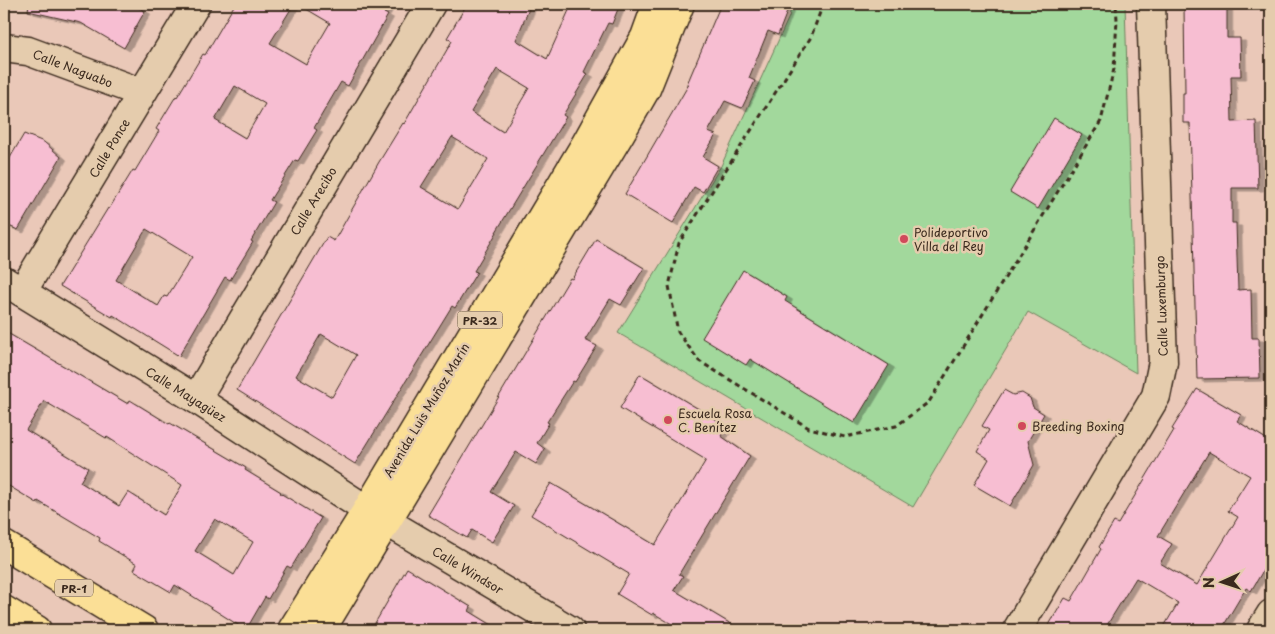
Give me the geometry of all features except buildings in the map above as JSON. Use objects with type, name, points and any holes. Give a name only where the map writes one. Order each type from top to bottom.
[{"type":"main road","name":"Avenida Luis Muñoz Marín","points":[[321,630],[377,516],[645,37],[657,4]]},
{"type":"main road","name":"Avenida Luis Muñoz Marín","points":[[292,630],[377,516],[586,192],[646,89],[680,4]]},
{"type":"main road","name":"PR-1","points":[[4,545],[144,630]]},
{"type":"main road","points":[[4,610],[37,630]]},
{"type":"street","name":"Calle Ponce","points":[[13,287],[142,93],[196,4]]},
{"type":"street","name":"Calle Arecibo","points":[[196,399],[431,4]]},
{"type":"street","name":"Calle Luxemburgo","points":[[1017,630],[1156,396],[1163,362],[1151,4]]},
{"type":"street","name":"Calle Naguabo","points":[[4,48],[28,51],[142,93]]},
{"type":"street","name":"Calle Mayagüez","points":[[13,287],[196,399],[377,516]]},
{"type":"street","name":"Calle Windsor","points":[[377,516],[570,630]]},
{"type":"street","points":[[1261,630],[1271,614]]},
{"type":"path","points":[[824,4],[811,38],[679,243],[669,286],[678,332],[699,362],[809,428],[845,437],[896,426],[929,402],[1101,121],[1114,69],[1116,4]]},
{"type":"green space","name":"Polideportivo Villa del Rey","points":[[792,4],[1125,4],[1136,373],[1028,312],[913,507],[618,333],[721,166],[789,17]]},
{"type":"place","name":"Polideportivo Villa del Rey","points":[[904,239]]},
{"type":"place","name":"Escuela Rosa C. Benítez","points":[[668,420]]},
{"type":"place","name":"Breeding Boxing","points":[[1022,426]]}]
